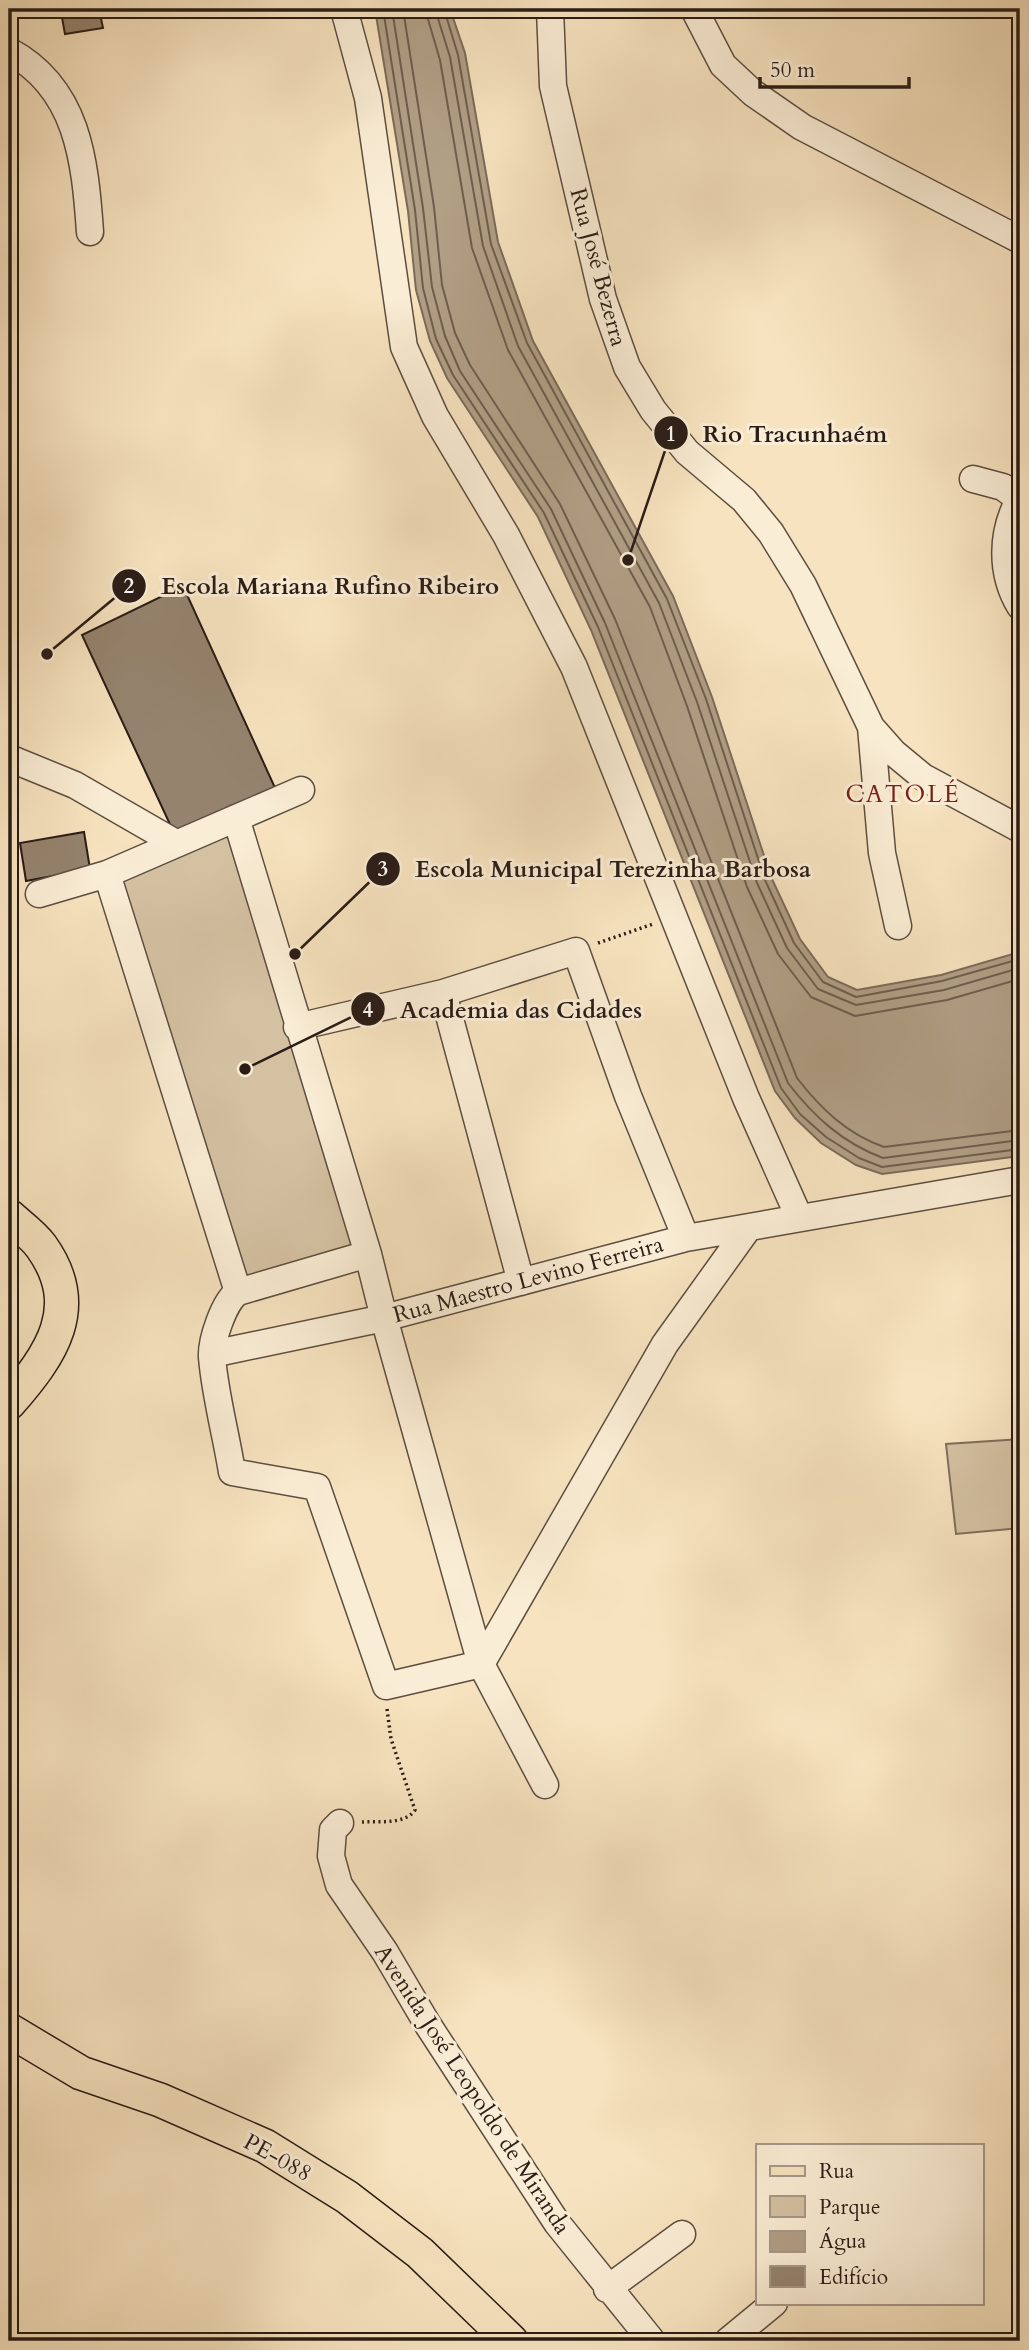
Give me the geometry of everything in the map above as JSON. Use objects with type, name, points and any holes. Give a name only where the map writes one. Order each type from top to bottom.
[{"type":"main road","points":[[9,1216],[40,1244],[61,1282],[59,1327],[43,1364],[9,1403]]},
{"type":"main road","name":"PE-088","points":[[9,2030],[81,2073],[160,2100],[265,2146],[347,2197],[419,2253],[511,2341]]},
{"type":"street","points":[[344,9],[368,98],[404,347],[435,416],[506,535],[574,667],[783,1185],[799,1217]]},
{"type":"street","name":"Rua José Bezerra","points":[[550,9],[553,86],[603,299],[627,367],[653,410],[687,452],[744,500],[771,533],[824,626],[871,727]]},
{"type":"street","points":[[694,9],[723,65],[753,93],[802,127],[1020,240]]},
{"type":"street","points":[[9,51],[29,62],[55,88],[74,128],[86,178],[90,232]]},
{"type":"street","points":[[973,479],[1003,487],[1020,498],[1004,562],[1006,578],[1020,606]]},
{"type":"street","points":[[871,727],[894,753],[923,777],[1020,829]]},
{"type":"street","points":[[871,727],[882,853],[898,926]]},
{"type":"street","points":[[9,758],[75,785],[174,842]]},
{"type":"street","points":[[38,894],[107,874],[174,842],[302,790]]},
{"type":"street","name":"Rua Maestro Levino Ferreira","points":[[236,818],[297,1027],[369,1254],[384,1318],[686,1238],[1020,1180]]},
{"type":"street","points":[[107,874],[237,1292]]},
{"type":"street","points":[[297,1027],[443,993],[576,951],[628,1096],[686,1238]]},
{"type":"street","points":[[443,993],[521,1282]]},
{"type":"street","points":[[369,1254],[237,1292],[230,1297],[224,1309],[212,1354],[232,1472],[317,1487],[386,1686],[481,1664],[665,1344],[749,1227]]},
{"type":"street","points":[[212,1354],[384,1318],[481,1664],[545,1785]]},
{"type":"street","name":"Avenida José Leopoldo de Miranda","points":[[340,1823],[333,1830],[331,1856],[339,1885],[385,1952],[428,2025],[557,2223],[607,2289],[652,2341]]},
{"type":"street","points":[[607,2289],[682,2234]]},
{"type":"street","points":[[728,2341],[773,2304]]},
{"type":"path","points":[[576,951],[675,916]]},
{"type":"path","points":[[340,1823],[402,1819],[411,1817],[415,1810],[391,1739],[386,1686]]},
{"type":"green space","points":[[236,818],[368,1254],[248,1282],[116,884]]},
{"type":"green space","points":[[1020,1439],[1020,1528],[956,1534],[946,1444]]},
{"type":"water","points":[[375,9],[450,9],[465,53],[498,242],[533,341],[673,596],[712,697],[771,877],[800,939],[828,977],[857,990],[941,975],[1020,952],[1020,1156],[882,1174],[856,1165],[821,1143],[795,1118],[775,1091],[591,630],[538,517],[447,378],[430,341],[416,290],[408,211]]},
{"type":"building","points":[[99,9],[103,28],[65,34],[61,12]]},
{"type":"building","points":[[183,586],[276,790],[174,833],[82,635]]},
{"type":"building","points":[[84,832],[90,869],[26,881],[20,843]]},
{"type":"place","name":"Rio Tracunhaém","points":[[628,560]]},
{"type":"place","name":"Escola Mariana Rufino Ribeiro","points":[[47,654]]},
{"type":"place","name":"Escola Municipal Terezinha Barbosa","points":[[295,954]]},
{"type":"place","name":"Academia das Cidades","points":[[245,1069]]},
{"type":"district","name":"CATOLÉ","points":[[903,794]]}]
